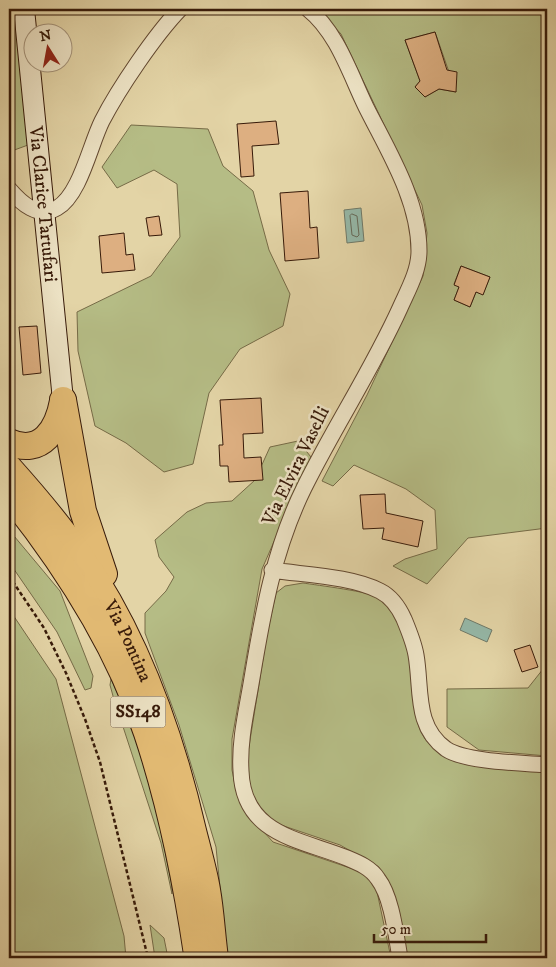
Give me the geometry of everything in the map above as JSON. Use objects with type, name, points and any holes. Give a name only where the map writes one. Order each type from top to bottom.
[{"type":"highway","points":[[9,442],[27,445],[47,437],[60,418],[63,400]]},
{"type":"highway","points":[[63,400],[79,491],[91,538],[104,572],[124,613],[142,670]]},
{"type":"highway","name":"Via Pontina","points":[[9,468],[42,505],[81,557],[113,611],[142,670],[165,726],[186,799],[207,889],[215,958]]},
{"type":"highway","name":"Via Pontina","points":[[9,494],[65,570],[124,677],[146,732],[170,814],[188,897],[198,958]]},
{"type":"street","name":"Via Clarice Tartufari","points":[[24,9],[63,400]]},
{"type":"street","points":[[9,189],[26,205],[43,212],[55,209],[70,196],[102,121],[143,58],[180,9]]},
{"type":"street","name":"Via Elvira Vaselli","points":[[308,9],[333,39],[394,165],[414,218],[419,252],[415,273],[393,324],[304,487],[286,527],[272,570],[265,600],[243,730],[241,772],[244,790],[253,811],[268,827],[293,840],[361,864],[378,878],[388,902],[400,958]]},
{"type":"street","points":[[272,570],[357,583],[387,595],[402,615],[414,644],[418,672],[419,701],[424,722],[447,750],[466,757],[547,765]]},
{"type":"path","points":[[9,576],[44,628],[66,672],[85,719],[100,762],[148,958]]},
{"type":"green space","points":[[9,9],[17,9],[28,145],[9,152]]},
{"type":"green space","points":[[318,9],[547,9],[547,528],[468,538],[427,584],[393,566],[405,559],[437,549],[435,510],[406,489],[354,465],[333,486],[322,481],[367,395],[423,276],[427,233],[422,205],[341,34]],"holes":[[[435,32],[456,92],[439,89],[425,97],[415,87],[420,81],[405,40]],[[461,266],[490,277],[483,294],[476,292],[470,307],[454,300],[459,287],[454,284]]]},
{"type":"green space","points":[[131,125],[208,129],[223,166],[253,191],[269,250],[290,294],[283,326],[240,349],[209,393],[193,464],[164,472],[126,443],[95,426],[78,351],[77,312],[151,276],[180,237],[177,184],[154,170],[117,188],[102,167]]},
{"type":"green space","points":[[298,441],[311,457],[262,569],[232,739],[232,770],[236,790],[245,811],[273,842],[365,873],[376,887],[391,958],[227,958],[216,847],[179,725],[145,633],[145,613],[166,591],[174,577],[159,557],[155,540],[187,512],[206,503],[232,501],[255,480],[270,447]]},
{"type":"green space","points":[[9,530],[60,591],[93,676],[91,688],[85,690],[57,632],[9,562]]},
{"type":"green space","points":[[303,583],[376,596],[381,598],[395,612],[404,630],[409,651],[416,716],[421,733],[430,744],[440,750],[469,759],[547,770],[547,958],[406,958],[393,895],[379,867],[340,845],[272,822],[256,805],[248,789],[246,765],[267,634],[276,593],[285,586]]},
{"type":"green space","points":[[9,609],[56,679],[124,936],[126,958],[9,958]]},
{"type":"green space","points":[[547,664],[547,756],[479,750],[447,727],[447,689],[528,688]]},
{"type":"green space","points":[[111,679],[146,756],[172,894],[161,843],[113,696],[110,685]]},
{"type":"green space","points":[[150,925],[164,938],[168,958],[155,958]]},
{"type":"water","points":[[361,208],[364,241],[347,243],[344,210]]},
{"type":"water","points":[[465,618],[492,630],[487,642],[460,630]]},
{"type":"building","points":[[435,32],[447,70],[457,72],[456,92],[439,89],[425,97],[415,87],[420,81],[405,40]]},
{"type":"building","points":[[276,121],[279,144],[252,146],[254,176],[241,177],[237,124]]},
{"type":"building","points":[[308,191],[310,228],[317,227],[319,258],[285,261],[280,193]]},
{"type":"building","points":[[159,216],[162,235],[149,236],[146,218]]},
{"type":"building","points":[[124,233],[126,255],[133,254],[135,270],[102,273],[99,236]]},
{"type":"building","points":[[461,266],[490,277],[483,295],[476,292],[470,307],[454,300],[459,287],[454,285]]},
{"type":"building","points":[[37,326],[41,373],[23,375],[19,327]]},
{"type":"building","points":[[261,398],[263,433],[243,434],[244,458],[261,457],[263,480],[229,482],[228,466],[220,466],[219,445],[223,445],[220,400]]},
{"type":"building","points":[[385,494],[386,513],[423,521],[418,547],[382,539],[384,528],[363,529],[360,495]]},
{"type":"building","points":[[530,645],[538,667],[522,672],[514,650]]}]
